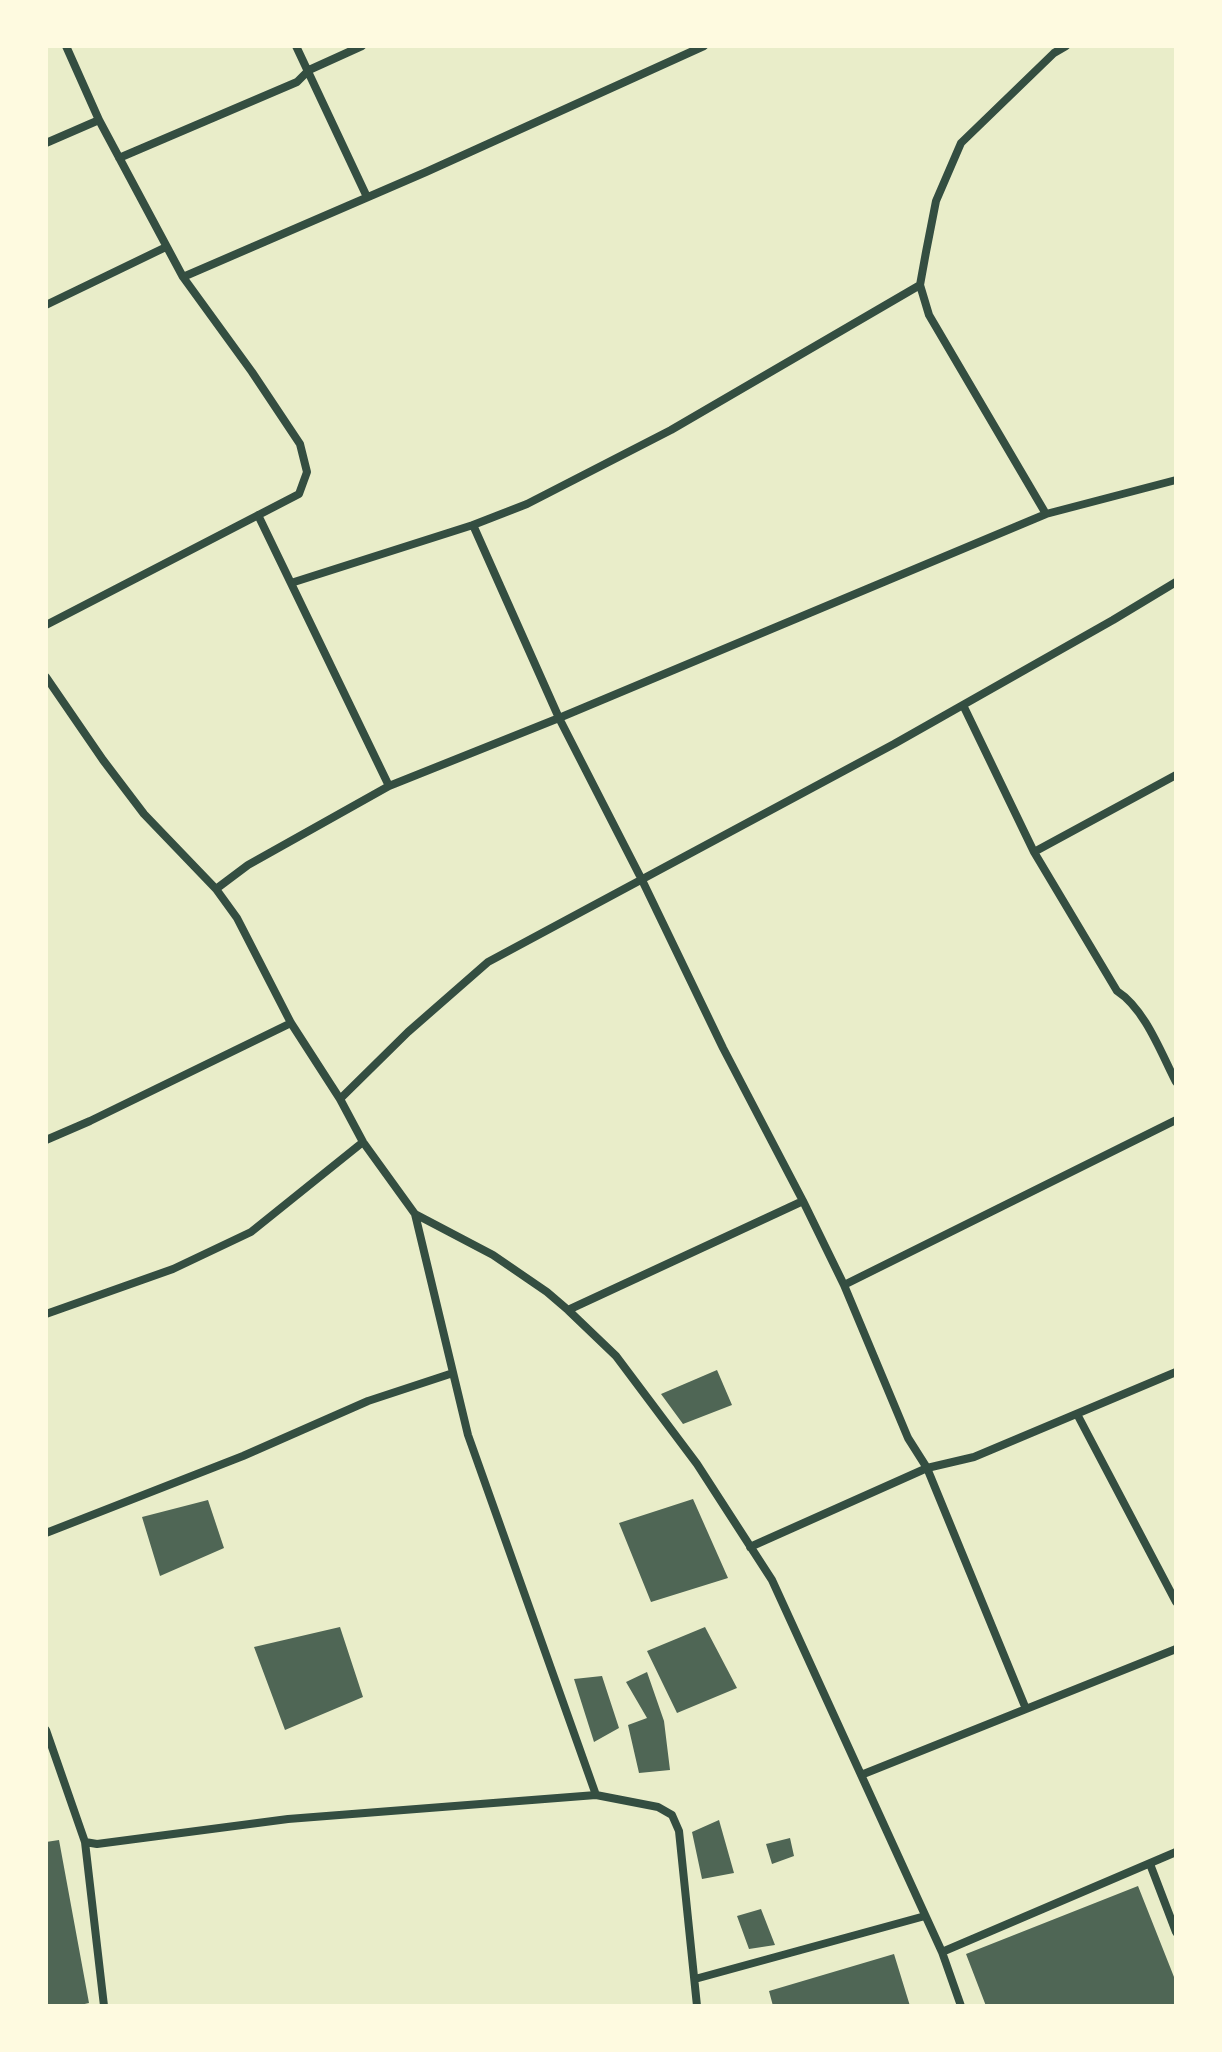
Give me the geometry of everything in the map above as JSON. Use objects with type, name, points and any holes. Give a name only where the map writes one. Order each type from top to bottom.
[{"type":"street","points":[[46,625],[299,494],[307,472],[300,444],[183,277],[166,247],[99,120],[66,46]]},
{"type":"street","points":[[296,46],[367,197]]},
{"type":"street","points":[[119,158],[297,82],[309,70],[362,46]]},
{"type":"street","points":[[183,277],[704,46]]},
{"type":"street","points":[[1046,514],[929,315],[920,285],[936,201],[961,143],[1054,53],[1066,46]]},
{"type":"street","points":[[46,143],[99,120]]},
{"type":"street","points":[[46,305],[166,247]]},
{"type":"street","points":[[291,583],[473,525],[527,504],[671,430],[920,285]]},
{"type":"street","points":[[216,889],[248,865],[389,786],[1046,514],[1176,480]]},
{"type":"street","points":[[258,515],[389,786]]},
{"type":"street","points":[[473,525],[559,718],[844,1285],[908,1438],[927,1468],[1026,1709]]},
{"type":"street","points":[[340,1099],[408,1032],[488,962],[963,705],[1176,582]]},
{"type":"street","points":[[46,677],[144,814],[216,889],[237,918],[291,1023],[340,1099],[363,1142],[415,1214],[468,1435],[596,1795]]},
{"type":"street","points":[[963,705],[1034,852],[1117,991],[1130,999],[1138,1011],[1176,1082]]},
{"type":"street","points":[[1034,852],[1176,775]]},
{"type":"street","points":[[46,1140],[291,1023]]},
{"type":"street","points":[[844,1285],[1176,1120]]},
{"type":"street","points":[[46,1314],[173,1269],[251,1232],[363,1142]]},
{"type":"street","points":[[568,1310],[803,1201]]},
{"type":"street","points":[[415,1214],[493,1255],[568,1310],[616,1356],[697,1464],[772,1580],[942,1952],[961,2006]]},
{"type":"street","points":[[750,1547],[927,1468],[974,1457],[1176,1372]]},
{"type":"street","points":[[46,1533],[243,1456],[368,1401],[453,1373]]},
{"type":"street","points":[[1077,1414],[1176,1602]]},
{"type":"street","points":[[861,1775],[1176,1649]]},
{"type":"street","points":[[46,1730],[85,1842],[104,2006]]},
{"type":"street","points":[[85,1842],[97,1844],[288,1819],[596,1795],[658,1807],[672,1815],[679,1831],[697,2006]]},
{"type":"street","points":[[942,1952],[1176,1852]]},
{"type":"street","points":[[1150,1864],[1176,1932]]},
{"type":"street","points":[[695,1979],[925,1916]]},
{"type":"building","points":[[717,1370],[732,1405],[683,1424],[661,1394]]},
{"type":"building","points":[[693,1499],[728,1578],[651,1602],[619,1523]]},
{"type":"building","points":[[208,1500],[224,1548],[160,1576],[142,1517]]},
{"type":"building","points":[[340,1627],[363,1697],[285,1730],[254,1647]]},
{"type":"building","points":[[705,1627],[737,1688],[677,1713],[647,1651]]},
{"type":"building","points":[[647,1672],[664,1721],[670,1770],[639,1773],[628,1725],[647,1718],[626,1682]]},
{"type":"building","points":[[602,1676],[619,1728],[594,1742],[574,1679]]},
{"type":"building","points":[[719,1820],[734,1873],[702,1879],[692,1832]]},
{"type":"building","points":[[790,1838],[794,1856],[772,1864],[766,1844]]},
{"type":"building","points":[[59,1840],[89,2003],[76,2006],[46,2006],[46,1842]]},
{"type":"building","points":[[1138,1886],[1176,1982],[1176,2006],[986,2006],[966,1954]]},
{"type":"building","points":[[761,1909],[775,1945],[749,1949],[737,1916]]},
{"type":"building","points":[[894,1954],[910,2006],[773,2006],[769,1991]]}]
